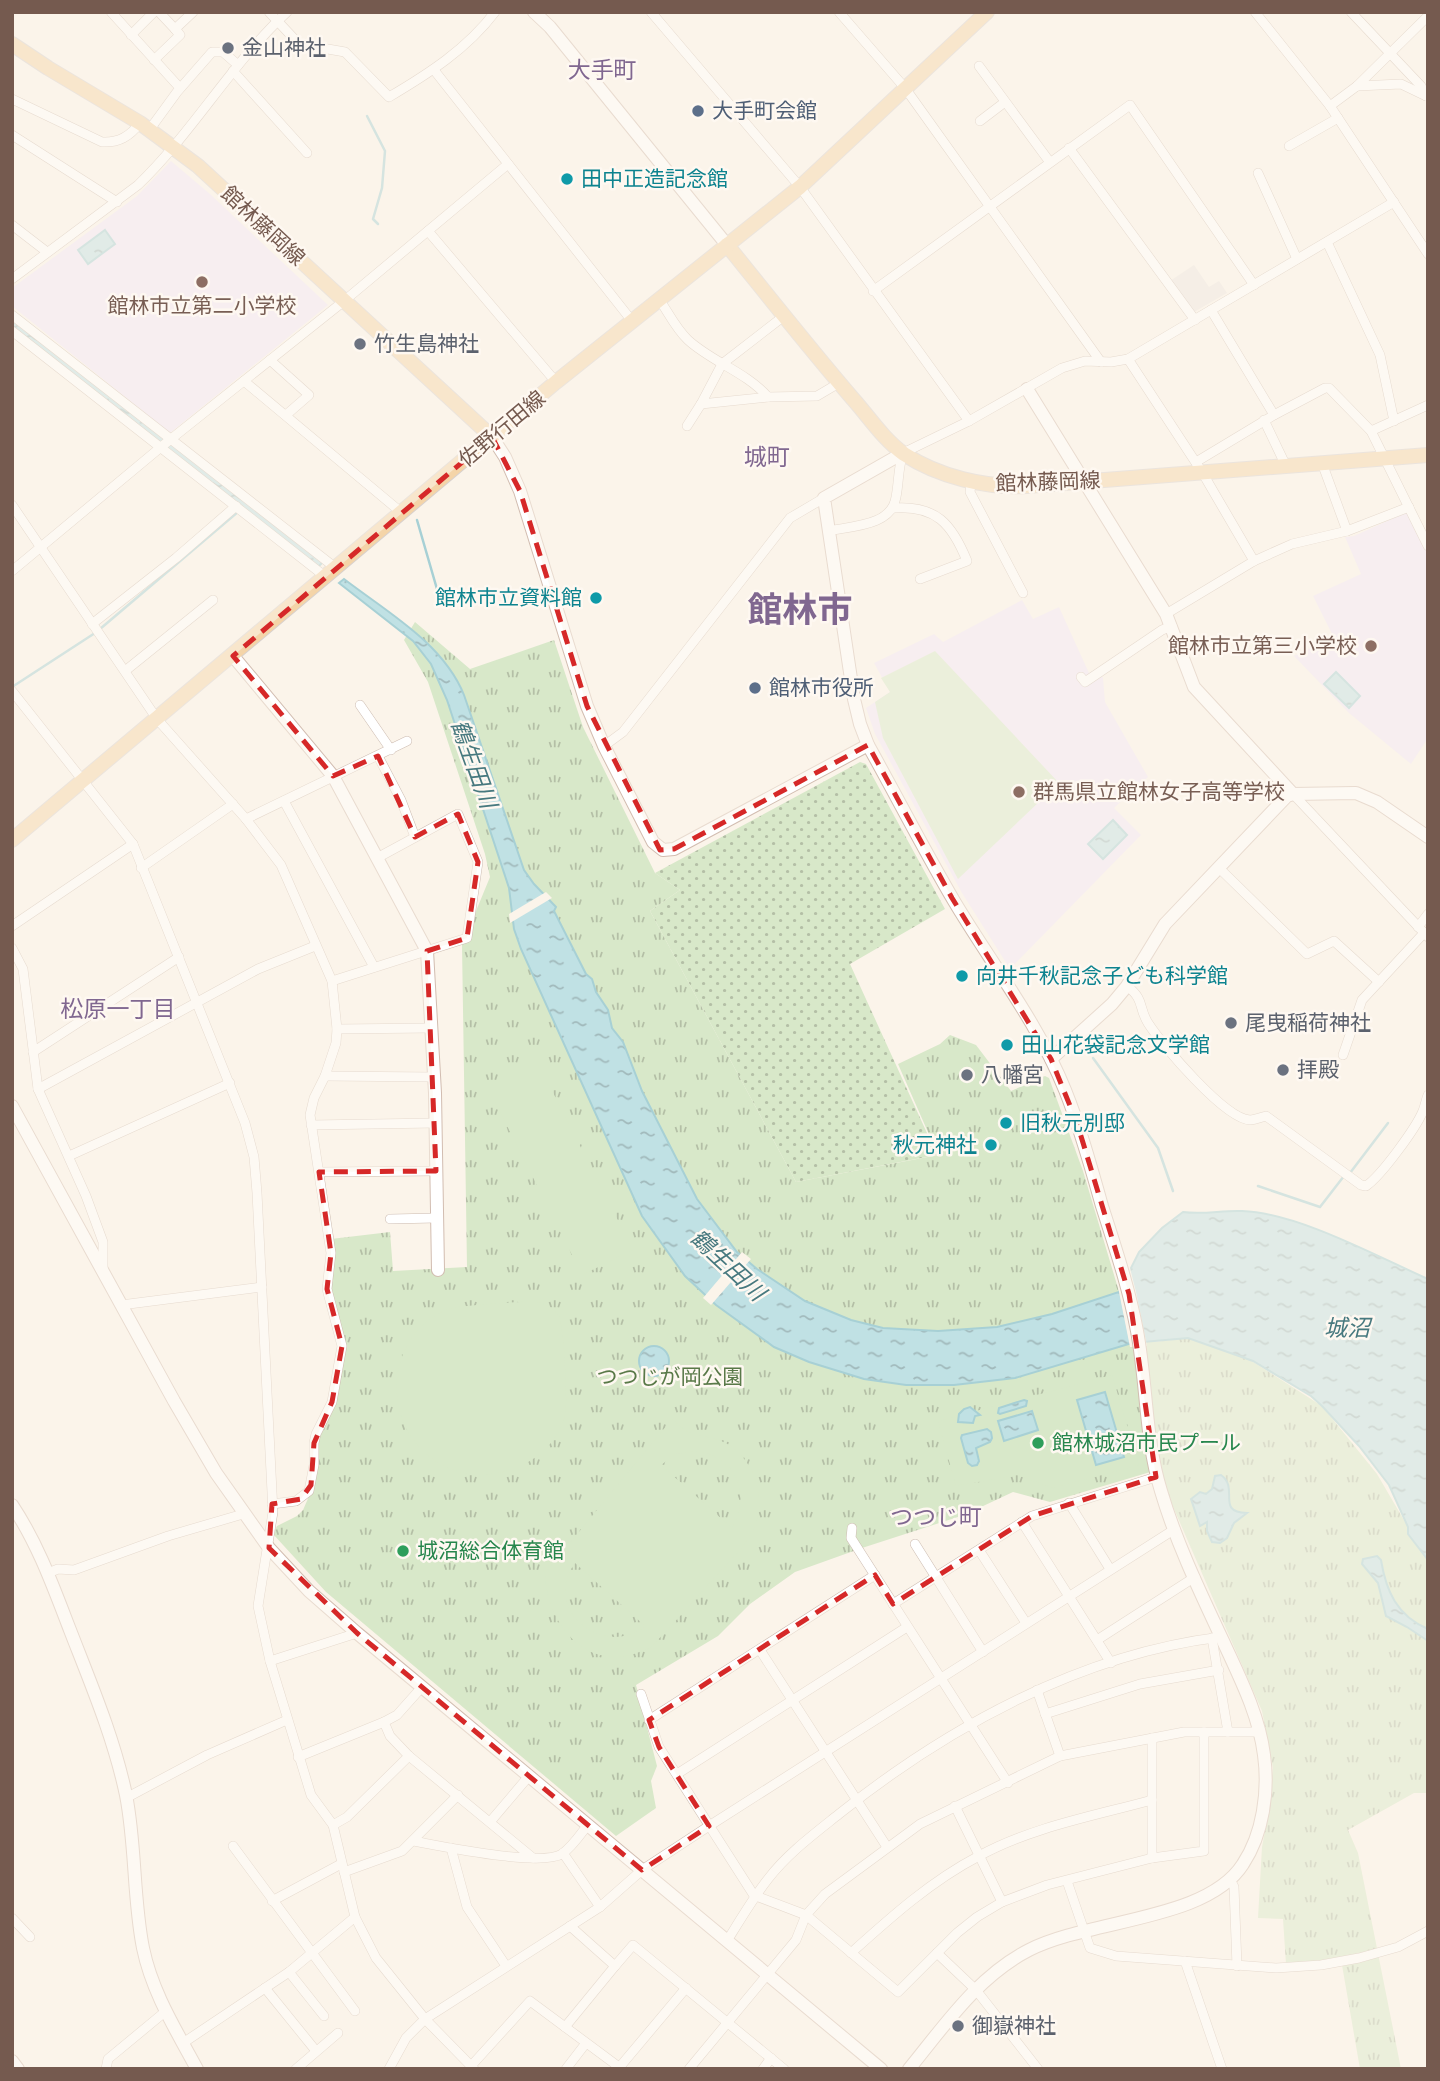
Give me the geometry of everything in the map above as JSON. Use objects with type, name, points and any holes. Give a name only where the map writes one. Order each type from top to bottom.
[{"type":"main road","name":"佐野行田線","points":[[12,840],[556,382],[800,187],[987,12]]},
{"type":"main road","name":"館林藤岡線","points":[[12,44],[173,146],[220,185],[492,437]]},
{"type":"main road","name":"館林藤岡線","points":[[727,245],[839,383],[903,453],[923,464],[971,481],[1004,487],[1085,481],[1199,467],[1286,466],[1428,455]]},
{"type":"street","points":[[111,12],[180,88]]},
{"type":"street","points":[[131,35],[154,12]]},
{"type":"street","points":[[154,60],[180,35],[159,12]]},
{"type":"street","points":[[175,29],[193,12]]},
{"type":"street","points":[[269,12],[299,44],[345,52],[389,97],[434,70],[464,45],[495,12]]},
{"type":"street","points":[[12,279],[117,202],[156,167],[236,68],[287,12]]},
{"type":"street","points":[[651,12],[800,187],[969,421]]},
{"type":"street","points":[[839,12],[905,88],[1101,362]]},
{"type":"street","points":[[1255,12],[1330,106],[1428,254]]},
{"type":"street","points":[[1351,12],[1421,86],[1427,96]]},
{"type":"street","points":[[1330,106],[1357,86],[1428,16],[1424,12]]},
{"type":"street","points":[[542,14],[727,245]]},
{"type":"street","points":[[12,99],[102,142],[110,143],[130,136],[145,126],[212,52],[223,52],[307,153]]},
{"type":"street","points":[[979,66],[1049,161]]},
{"type":"street","points":[[434,70],[632,321]]},
{"type":"street","points":[[1357,86],[1401,84],[1427,96]]},
{"type":"street","points":[[980,121],[1005,102]]},
{"type":"street","points":[[873,291],[1049,161],[1130,105],[1254,285]]},
{"type":"street","points":[[1289,146],[1338,118]]},
{"type":"street","points":[[12,135],[117,202]]},
{"type":"street","points":[[1069,148],[1195,320]]},
{"type":"street","points":[[12,571],[508,164]]},
{"type":"street","points":[[1258,173],[1297,259]]},
{"type":"street","points":[[604,746],[623,732],[790,518],[903,453],[969,421],[1075,362],[1128,359],[1394,202]]},
{"type":"street","points":[[12,225],[47,252]]},
{"type":"street","points":[[428,231],[556,382]]},
{"type":"street","points":[[1327,242],[1380,355],[1394,421]]},
{"type":"street","points":[[659,299],[686,339],[768,397]]},
{"type":"street","points":[[1211,310],[1274,415]]},
{"type":"street","points":[[12,315],[166,443],[332,573]]},
{"type":"street","points":[[687,426],[722,364],[784,316]]},
{"type":"street","points":[[12,331],[166,443],[236,506],[332,573]]},
{"type":"street","points":[[1128,359],[1199,467],[1254,561]]},
{"type":"street","points":[[270,360],[309,395],[286,415]]},
{"type":"street","points":[[244,381],[402,513]]},
{"type":"street","points":[[701,404],[768,397],[817,396],[839,383]]},
{"type":"street","points":[[1027,388],[1169,620],[1194,687],[1423,933]]},
{"type":"street","points":[[1199,467],[1264,421],[1329,388],[1371,431],[1428,546]]},
{"type":"street","points":[[1371,431],[1428,405]]},
{"type":"street","points":[[1264,421],[1286,466]]},
{"type":"street","points":[[492,437],[505,457],[520,491],[583,694],[604,746],[653,842],[659,848],[669,851],[868,745]]},
{"type":"street","points":[[828,531],[878,520],[888,515],[894,508],[903,453]]},
{"type":"street","points":[[1322,463],[1347,531]]},
{"type":"street","points":[[971,481],[970,492],[1023,593]]},
{"type":"street","points":[[824,498],[860,724],[868,745],[952,898],[1051,1059],[1077,1123],[1120,1265],[1137,1332],[1147,1428],[1156,1476],[1217,1638],[1246,1691],[1260,1732],[1266,1777],[1262,1816],[1253,1848],[1231,1881],[1211,1895],[1178,1907],[1083,1931],[1027,1951],[992,1974],[909,2069]]},
{"type":"street","points":[[12,505],[157,719],[246,819],[281,865],[332,981],[337,1029],[333,1056],[314,1098],[310,1115],[331,1253],[327,1289],[342,1346],[332,1402],[314,1443],[314,1465],[309,1490],[296,1501],[272,1504]]},
{"type":"street","points":[[92,624],[176,558],[236,506]]},
{"type":"street","points":[[894,508],[910,507],[935,515],[951,528],[967,561],[920,579]]},
{"type":"street","points":[[1081,677],[1085,682],[1162,630],[1169,620],[1254,561],[1292,544],[1347,531],[1409,507]]},
{"type":"street","points":[[125,671],[213,600]]},
{"type":"street","points":[[233,656],[333,776],[427,951],[434,1077],[438,1270]]},
{"type":"street","points":[[12,691],[133,844],[245,1123],[254,1157],[272,1504],[269,1548],[258,1606],[270,1661],[298,1757],[311,1795],[332,1825],[355,1917],[376,1958],[425,2019],[472,2067],[530,2001],[618,2068],[686,1988]]},
{"type":"street","points":[[360,705],[391,750]]},
{"type":"street","points":[[246,819],[407,741]]},
{"type":"street","points":[[377,757],[401,800],[415,837]]},
{"type":"street","points":[[1051,1059],[1107,1009],[1127,986],[1165,924],[1283,799],[1293,794],[1356,793],[1377,802],[1428,838]]},
{"type":"street","points":[[285,801],[374,967]]},
{"type":"street","points":[[141,868],[233,804]]},
{"type":"street","points":[[332,981],[467,938],[478,862],[458,814],[377,859]]},
{"type":"street","points":[[12,926],[133,844]]},
{"type":"street","points":[[1218,867],[1307,954],[1334,941],[1379,982]]},
{"type":"street","points":[[1343,1055],[1362,1000],[1423,933],[1428,914]]},
{"type":"street","points":[[38,1088],[258,969],[315,946]]},
{"type":"street","points":[[12,948],[23,969],[38,1088],[69,1156],[103,1242],[103,1270]]},
{"type":"street","points":[[33,1052],[179,957]]},
{"type":"street","points":[[1127,986],[1137,994],[1146,1020],[1161,1041],[1229,1112],[1250,1120],[1266,1116],[1361,1185],[1371,1183],[1392,1158],[1423,1111],[1428,1095]]},
{"type":"street","points":[[337,1029],[432,1028]]},
{"type":"street","points":[[325,1076],[434,1077]]},
{"type":"street","points":[[69,1156],[230,1083]]},
{"type":"street","points":[[12,1105],[187,1424],[243,1514],[269,1548],[309,1591],[357,1633],[881,2069]]},
{"type":"street","points":[[311,1125],[435,1123]]},
{"type":"street","points":[[319,1172],[436,1171]]},
{"type":"street","points":[[390,1219],[436,1218]]},
{"type":"street","points":[[121,1306],[262,1287]]},
{"type":"street","points":[[893,1604],[1021,1522],[1045,1511],[1156,1476]]},
{"type":"street","points":[[1069,1503],[1110,1569]]},
{"type":"street","points":[[12,1505],[36,1544],[102,1714],[127,1798],[143,1950],[166,2011],[197,2069]]},
{"type":"street","points":[[48,1573],[58,1569],[74,1570],[168,1536],[243,1514]]},
{"type":"street","points":[[1021,1522],[1111,1663]]},
{"type":"street","points":[[852,1528],[851,1538],[1008,1783]]},
{"type":"street","points":[[389,2069],[406,2038],[425,2019],[600,1907],[642,1870],[709,1826],[1174,1529]]},
{"type":"street","points":[[915,1544],[983,1651]]},
{"type":"street","points":[[979,1549],[1026,1623]]},
{"type":"street","points":[[649,1720],[875,1575]]},
{"type":"street","points":[[1097,1640],[1195,1577]]},
{"type":"street","points":[[677,1774],[907,1627]]},
{"type":"street","points":[[270,1661],[357,1633]]},
{"type":"street","points":[[727,1941],[769,1877],[806,1841],[886,1777],[971,1725],[1037,1690],[1157,1648],[1217,1638]]},
{"type":"street","points":[[1217,1638],[1228,1732]]},
{"type":"street","points":[[760,1650],[887,1847]]},
{"type":"street","points":[[1045,1714],[1140,1684],[1219,1670]]},
{"type":"street","points":[[298,1757],[397,1715],[422,1687]]},
{"type":"street","points":[[1037,1690],[1060,1756]]},
{"type":"street","points":[[641,1694],[660,1747],[756,1896],[806,1915],[898,1993],[977,1917],[1002,1902],[1030,1891],[1152,1858],[1204,1852],[1204,1732]]},
{"type":"street","points":[[127,1798],[208,1755],[287,1720]]},
{"type":"street","points":[[384,1722],[390,1736],[409,1756],[533,1858]]},
{"type":"street","points":[[689,2069],[796,1940],[806,1915],[825,1894],[920,1824],[1060,1756],[1184,1732],[1260,1732]]},
{"type":"street","points":[[1152,1738],[1152,1858]]},
{"type":"street","points":[[332,1825],[347,1817],[409,1756]]},
{"type":"street","points":[[490,1822],[529,1776]]},
{"type":"street","points":[[272,1900],[343,1868],[402,1850],[458,1795]]},
{"type":"street","points":[[851,1953],[917,1896],[979,1855],[1058,1825],[1152,1800]]},
{"type":"street","points":[[955,1806],[1002,1902]]},
{"type":"street","points":[[412,1840],[451,1848],[550,1858],[563,1853],[587,1826]]},
{"type":"street","points":[[233,1846],[355,2011]]},
{"type":"street","points":[[451,1848],[467,1907],[506,1966]]},
{"type":"street","points":[[563,1853],[600,1907]]},
{"type":"street","points":[[1067,1881],[1090,1948],[1116,1956],[1276,1968],[1321,1965],[1398,1947],[1428,1931]]},
{"type":"street","points":[[1231,1881],[1234,1887],[1237,1966]]},
{"type":"street","points":[[183,2043],[289,1972],[355,1917]]},
{"type":"street","points":[[12,1918],[30,1937]]},
{"type":"street","points":[[570,1926],[615,1966]]},
{"type":"street","points":[[565,2027],[634,1945],[784,2069]]},
{"type":"street","points":[[937,1953],[976,1990],[1038,2069]]},
{"type":"street","points":[[1185,1961],[1222,2069]]},
{"type":"street","points":[[289,1972],[324,2016]]},
{"type":"street","points":[[265,1988],[316,2051]]},
{"type":"street","points":[[106,2069],[107,2059],[166,2011]]},
{"type":"street","points":[[296,2069],[338,2033]]},
{"type":"street","points":[[566,2069],[586,2043]]},
{"type":"street","points":[[763,2069],[771,2058]]},
{"type":"street","points":[[12,2061],[18,2069]]},
{"type":"highlighted area","points":[[492,437],[520,491],[587,706],[660,850],[674,849],[868,745],[952,898],[1051,1059],[1077,1123],[1129,1294],[1156,1477],[1032,1516],[893,1604],[875,1575],[649,1720],[659,1747],[709,1826],[642,1870],[357,1633],[269,1548],[272,1504],[301,1499],[311,1485],[314,1443],[332,1402],[342,1346],[327,1289],[331,1253],[319,1172],[436,1171],[427,951],[467,938],[478,862],[458,814],[415,837],[378,756],[333,776],[233,656]]},
{"type":"shaded area","name":"館林市立第二小学校","points":[[171,161],[328,305],[170,433],[12,306],[12,288],[137,196]]},
{"type":"shaded area","points":[[1194,265],[1209,287],[1219,281],[1227,293],[1194,312],[1170,281]]},
{"type":"shaded area","name":"館林市立第三小学校","points":[[1407,512],[1428,554],[1428,738],[1411,764],[1349,713],[1294,656],[1333,636],[1313,596],[1361,574],[1345,537],[1354,536]]},
{"type":"shaded area","name":"群馬県立館林女子高等学校","points":[[1022,600],[1033,619],[1059,607],[1089,673],[1096,669],[1103,678],[1105,702],[1148,777],[1114,808],[1141,835],[1010,969],[962,893],[875,734],[866,708],[890,692],[874,663],[934,634],[943,642]]},
{"type":"green space","name":"つつじが岡公園","points":[[415,622],[470,669],[554,640],[583,727],[655,873],[680,890],[650,911],[796,1182],[938,1155],[898,1064],[940,1044],[950,1035],[976,1045],[1011,1091],[1045,1076],[1049,1078],[1083,1171],[1123,1305],[1154,1342],[1188,1338],[1250,1360],[1322,1406],[1377,1474],[1408,1527],[1428,1552],[1428,1793],[1414,1793],[1348,1830],[1358,1853],[1401,2069],[1360,2069],[1342,1965],[1286,1964],[1283,1919],[1258,1918],[1262,1847],[1273,1768],[1262,1711],[1157,1470],[1050,1502],[1013,1492],[964,1515],[795,1572],[750,1604],[718,1636],[636,1685],[657,1766],[651,1781],[656,1808],[616,1836],[326,1592],[273,1534],[277,1526],[303,1510],[310,1494],[317,1474],[321,1432],[343,1368],[331,1289],[334,1254],[331,1239],[390,1232],[393,1271],[467,1267],[462,945],[490,877],[485,854],[428,682],[404,640]]},
{"type":"green space","points":[[935,651],[1059,783],[958,879],[883,738],[875,702],[890,692],[881,678]]},
{"type":"green space","points":[[860,762],[866,764],[945,909],[850,964],[937,1155],[796,1182],[650,911],[680,890],[655,873]]},
{"type":"green space","points":[[540,1067],[633,1250],[582,1275],[490,1092]]},
{"type":"green space","points":[[537,1302],[555,1311],[561,1323],[566,1409],[558,1433],[532,1460],[516,1468],[480,1474],[461,1472],[444,1466],[424,1451],[409,1433],[400,1411],[397,1388],[399,1366],[408,1344],[422,1326],[449,1309]]},
{"type":"green space","name":"館林城沼市民プール","points":[[1112,1375],[1139,1465],[1053,1488],[1017,1475],[956,1486],[938,1421]]},
{"type":"green space","points":[[672,1419],[687,1431],[726,1443],[745,1459],[750,1468],[759,1496],[758,1516],[752,1533],[650,1648],[631,1655],[603,1656],[576,1642],[557,1618],[545,1573]],"holes":[[[694,1451],[720,1460],[730,1468],[736,1478],[740,1489],[740,1502],[732,1528],[661,1465],[676,1454]],[[575,1563],[645,1626],[645,1627],[627,1635],[610,1637],[580,1624],[571,1611],[566,1596],[567,1580]]]},
{"type":"water","points":[[105,230],[115,244],[88,264],[78,250]]},
{"type":"water","points":[[12,319],[323,562],[318,567],[12,326]]},
{"type":"water","points":[[344,579],[412,630],[428,644],[455,676],[464,695],[524,870],[556,907],[554,911],[608,1010],[612,1028],[623,1042],[642,1091],[697,1199],[737,1252],[805,1301],[851,1320],[883,1328],[938,1331],[997,1327],[1052,1314],[1119,1292],[1139,1252],[1162,1228],[1183,1212],[1242,1211],[1264,1214],[1312,1227],[1361,1248],[1428,1279],[1428,1560],[1408,1534],[1408,1527],[1389,1485],[1359,1446],[1311,1396],[1253,1361],[1188,1338],[1132,1343],[1015,1378],[954,1385],[906,1385],[864,1379],[809,1362],[774,1347],[716,1305],[685,1276],[642,1216],[521,949],[514,929],[509,888],[447,700],[431,664],[413,641],[339,583]]},
{"type":"water","points":[[1336,672],[1360,696],[1349,708],[1324,684]]},
{"type":"water","points":[[1113,820],[1127,835],[1103,859],[1088,844]]},
{"type":"water","points":[[654,1346],[660,1347],[668,1355],[668,1367],[660,1375],[654,1376],[648,1375],[640,1367],[639,1361],[640,1355],[648,1347]]},
{"type":"water","points":[[1105,1392],[1124,1457],[1096,1465],[1077,1400]]},
{"type":"water","points":[[1027,1401],[1026,1406],[998,1413],[999,1408]]},
{"type":"water","points":[[970,1407],[980,1415],[975,1416],[973,1423],[958,1422],[959,1414]]},
{"type":"water","points":[[1032,1411],[1038,1430],[1004,1441],[998,1421]]},
{"type":"water","points":[[987,1429],[992,1438],[990,1442],[976,1448],[979,1461],[972,1466],[968,1463],[962,1435]]},
{"type":"water","points":[[1221,1475],[1229,1487],[1232,1509],[1247,1513],[1234,1523],[1227,1538],[1220,1543],[1212,1542],[1207,1531],[1207,1522],[1200,1526],[1191,1499],[1200,1492],[1206,1494],[1212,1489],[1215,1476]]},
{"type":"water","points":[[1377,1556],[1381,1560],[1386,1582],[1395,1601],[1408,1617],[1428,1629],[1428,1641],[1386,1616],[1378,1583],[1362,1564],[1363,1559]]},
{"type":"pier","points":[[546,892],[552,898],[510,923],[509,914]]},
{"type":"pier","points":[[742,1252],[751,1259],[711,1305],[703,1298]]},
{"type":"pier","points":[[1129,1264],[1147,1346],[1130,1347],[1118,1287]]},
{"type":"waterway","points":[[367,116],[385,151],[382,188],[373,219],[378,224]]},
{"type":"waterway","points":[[100,629],[239,511]]},
{"type":"waterway","points":[[417,520],[439,596]]},
{"type":"waterway","points":[[12,687],[95,633]]},
{"type":"waterway","points":[[1093,1058],[1158,1148],[1173,1191]]},
{"type":"waterway","points":[[1350,1173],[1388,1123]]},
{"type":"waterway","points":[[1258,1186],[1320,1207],[1344,1176]]},
{"type":"place","name":"金山神社","points":[[228,48]]},
{"type":"place","name":"大手町会館","points":[[698,111]]},
{"type":"place","name":"田中正造記念館","points":[[567,179]]},
{"type":"place","name":"館林市立第二小学校","points":[[202,282]]},
{"type":"place","name":"竹生島神社","points":[[360,344]]},
{"type":"place","name":"館林市立資料館","points":[[596,598]]},
{"type":"place","name":"館林市立第三小学校","points":[[1371,646]]},
{"type":"place","name":"館林市役所","points":[[755,688]]},
{"type":"place","name":"群馬県立館林女子高等学校","points":[[1019,792]]},
{"type":"place","name":"向井千秋記念子ども科学館","points":[[962,976]]},
{"type":"place","name":"尾曳稲荷神社","points":[[1231,1023]]},
{"type":"place","name":"田山花袋記念文学館","points":[[1007,1045]]},
{"type":"place","name":"拝殿","points":[[1283,1070]]},
{"type":"place","name":"八幡宮","points":[[967,1075]]},
{"type":"place","name":"旧秋元別邸","points":[[1006,1123]]},
{"type":"place","name":"秋元神社","points":[[991,1145]]},
{"type":"place","name":"館林城沼市民プール","points":[[1038,1443]]},
{"type":"place","name":"城沼総合体育館","points":[[403,1551]]},
{"type":"place","name":"御嶽神社","points":[[958,2026]]},
{"type":"district","name":"大手町","points":[[602,70]]},
{"type":"district","name":"城町","points":[[767,457]]},
{"type":"district","name":"館林市","points":[[800,610]]},
{"type":"district","name":"松原一丁目","points":[[118,1009]]},
{"type":"district","name":"つつじ町","points":[[936,1517]]},
{"type":"water label","name":"鶴生田川","points":[[474,764]]},
{"type":"water label","name":"鶴生田川","points":[[728,1265]]},
{"type":"water label","name":"城沼","points":[[1347,1328]]}]
